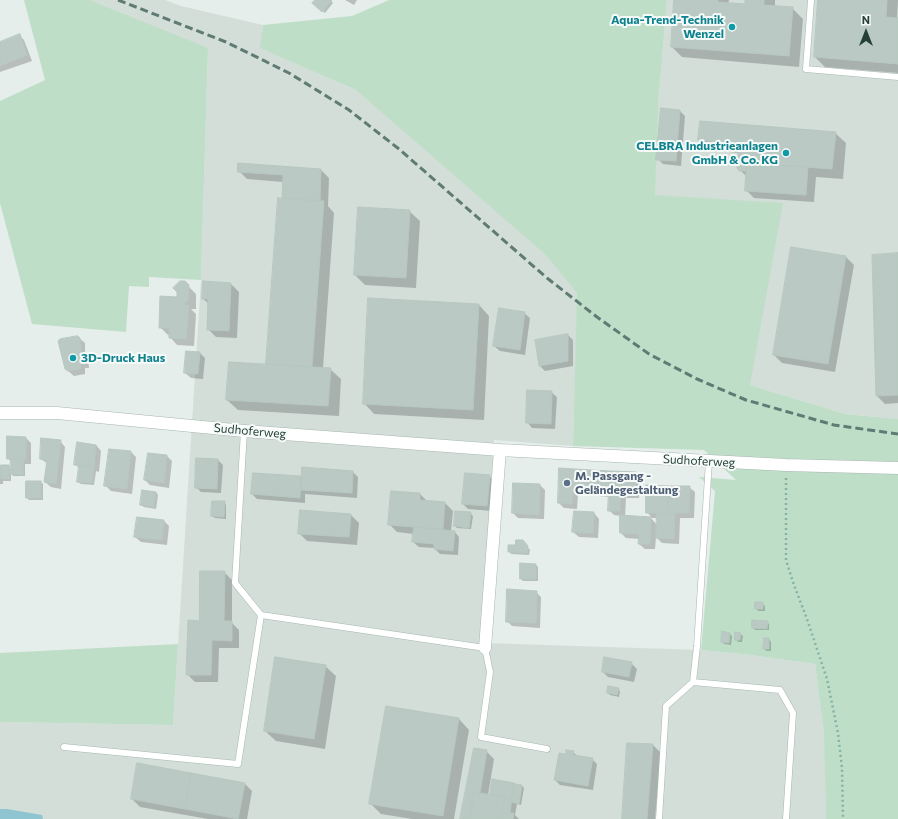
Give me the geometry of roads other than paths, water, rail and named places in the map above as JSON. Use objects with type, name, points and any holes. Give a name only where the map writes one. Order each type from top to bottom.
[{"type":"street","name":"Sudhoferweg","points":[[0,413],[57,413],[244,431],[500,450],[786,466],[898,468]]},
{"type":"street","points":[[485,648],[500,450]]},
{"type":"lane","points":[[811,0],[806,69],[898,77]]},
{"type":"lane","points":[[244,431],[235,583],[261,615],[485,648],[490,672],[481,737],[547,749]]},
{"type":"lane","points":[[658,819],[666,706],[693,682],[698,646],[709,461]]},
{"type":"lane","points":[[64,747],[238,764],[261,615]]},
{"type":"lane","points":[[693,682],[780,690],[793,714],[786,819]]},
{"type":"water","points":[[0,809],[42,815],[43,819],[0,819]]},
{"type":"railway","points":[[118,0],[226,42],[289,73],[349,110],[399,149],[547,278],[597,317],[649,354],[697,379],[746,400],[834,425],[898,434]]},
{"type":"place","name":"Aqua-Trend-Technik Wenzel","points":[[732,27]]},
{"type":"place","name":"CELBRA Industrieanlagen GmbH & Co. KG","points":[[786,153]]},
{"type":"place","name":"3D-Druck Haus","points":[[73,358]]},
{"type":"place","name":"M. Passgang - Geländegestaltung","points":[[567,483]]}]
